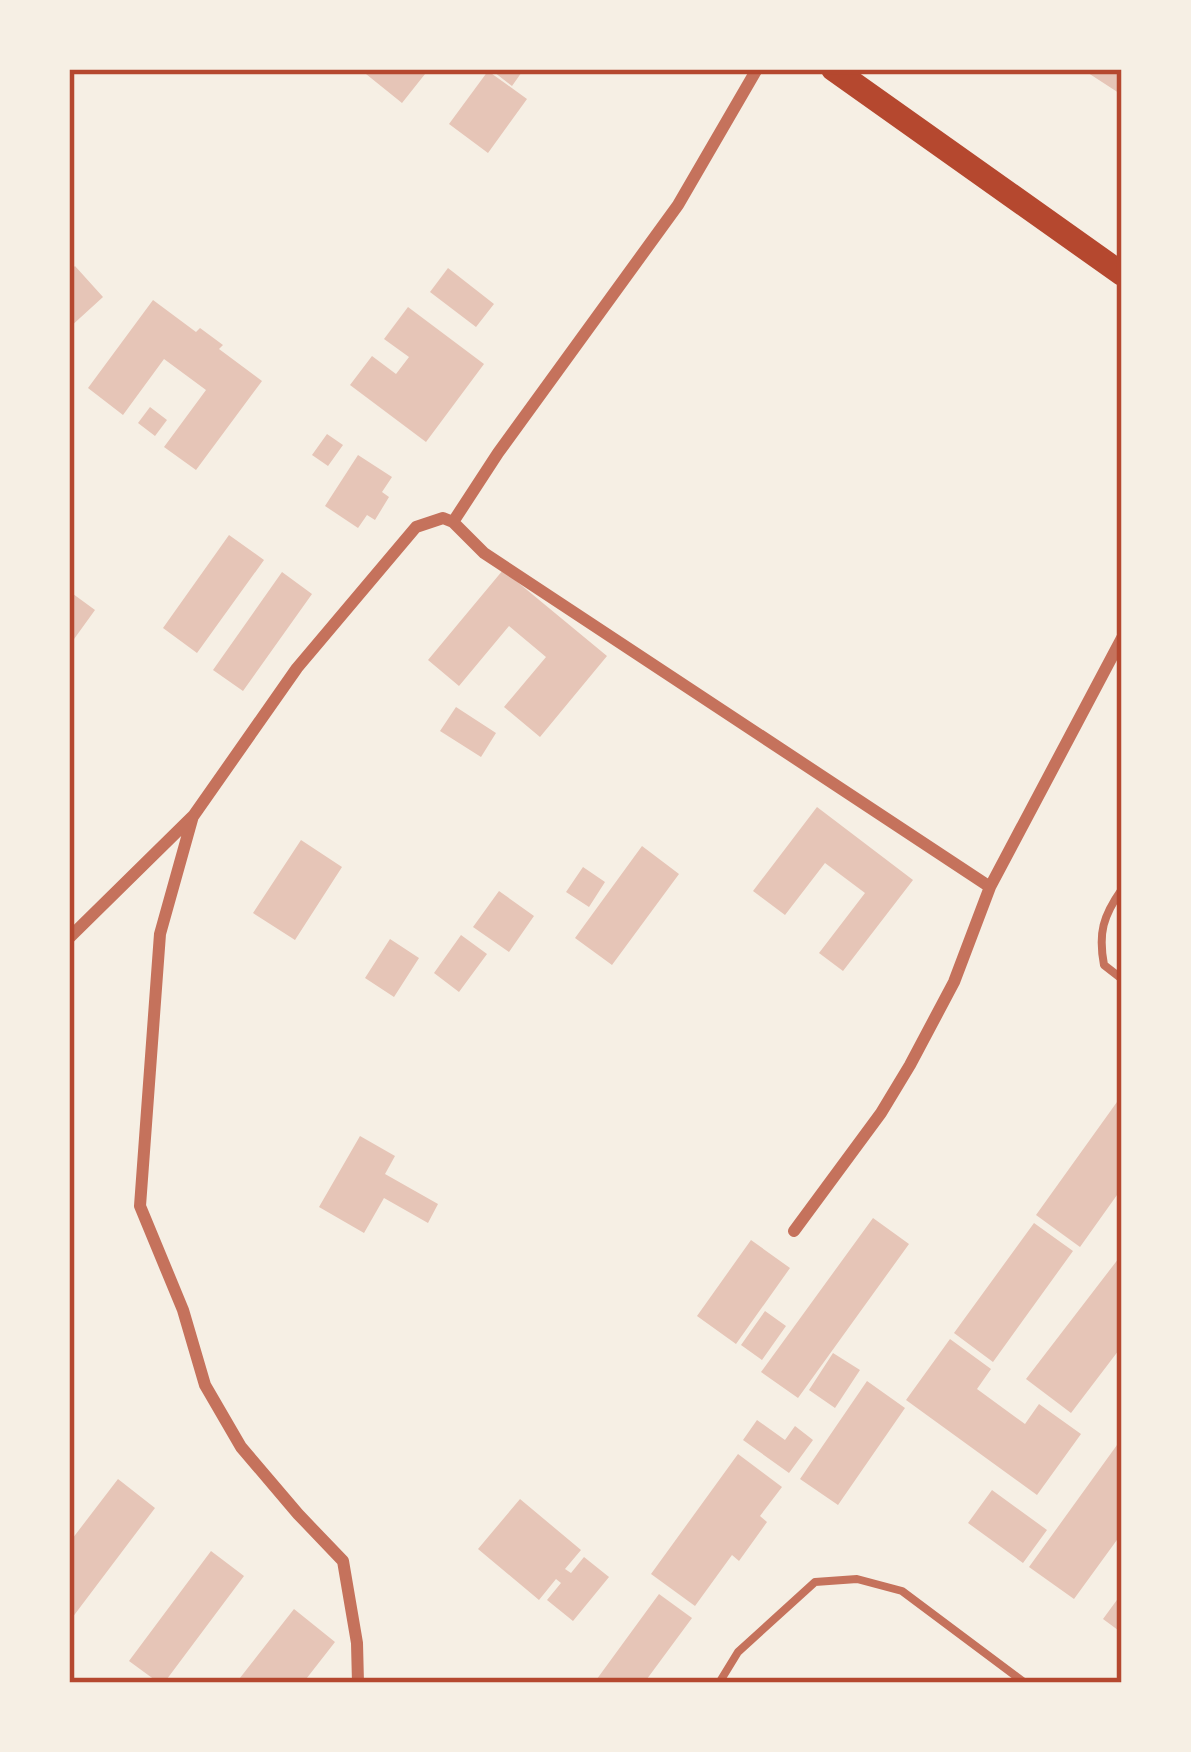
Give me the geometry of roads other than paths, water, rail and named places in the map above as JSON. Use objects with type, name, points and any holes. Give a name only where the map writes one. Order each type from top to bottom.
[{"type":"highway","points":[[832,69],[1122,274]]},
{"type":"street","points":[[453,523],[498,453],[678,205],[757,69]]},
{"type":"street","points":[[69,938],[194,815],[297,668],[416,527],[443,518],[484,553],[990,887]]},
{"type":"street","points":[[794,1231],[881,1113],[910,1065],[954,982],[990,887],[1122,638]]},
{"type":"street","points":[[194,815],[160,934],[140,1206],[183,1310],[206,1385],[242,1447],[343,1561],[357,1643],[358,1683]]},
{"type":"lane","points":[[1122,890],[1110,906],[1099,938],[1104,965],[1122,979]]},
{"type":"lane","points":[[719,1683],[738,1652],[815,1582],[857,1579],[902,1591],[1024,1683]]}]
